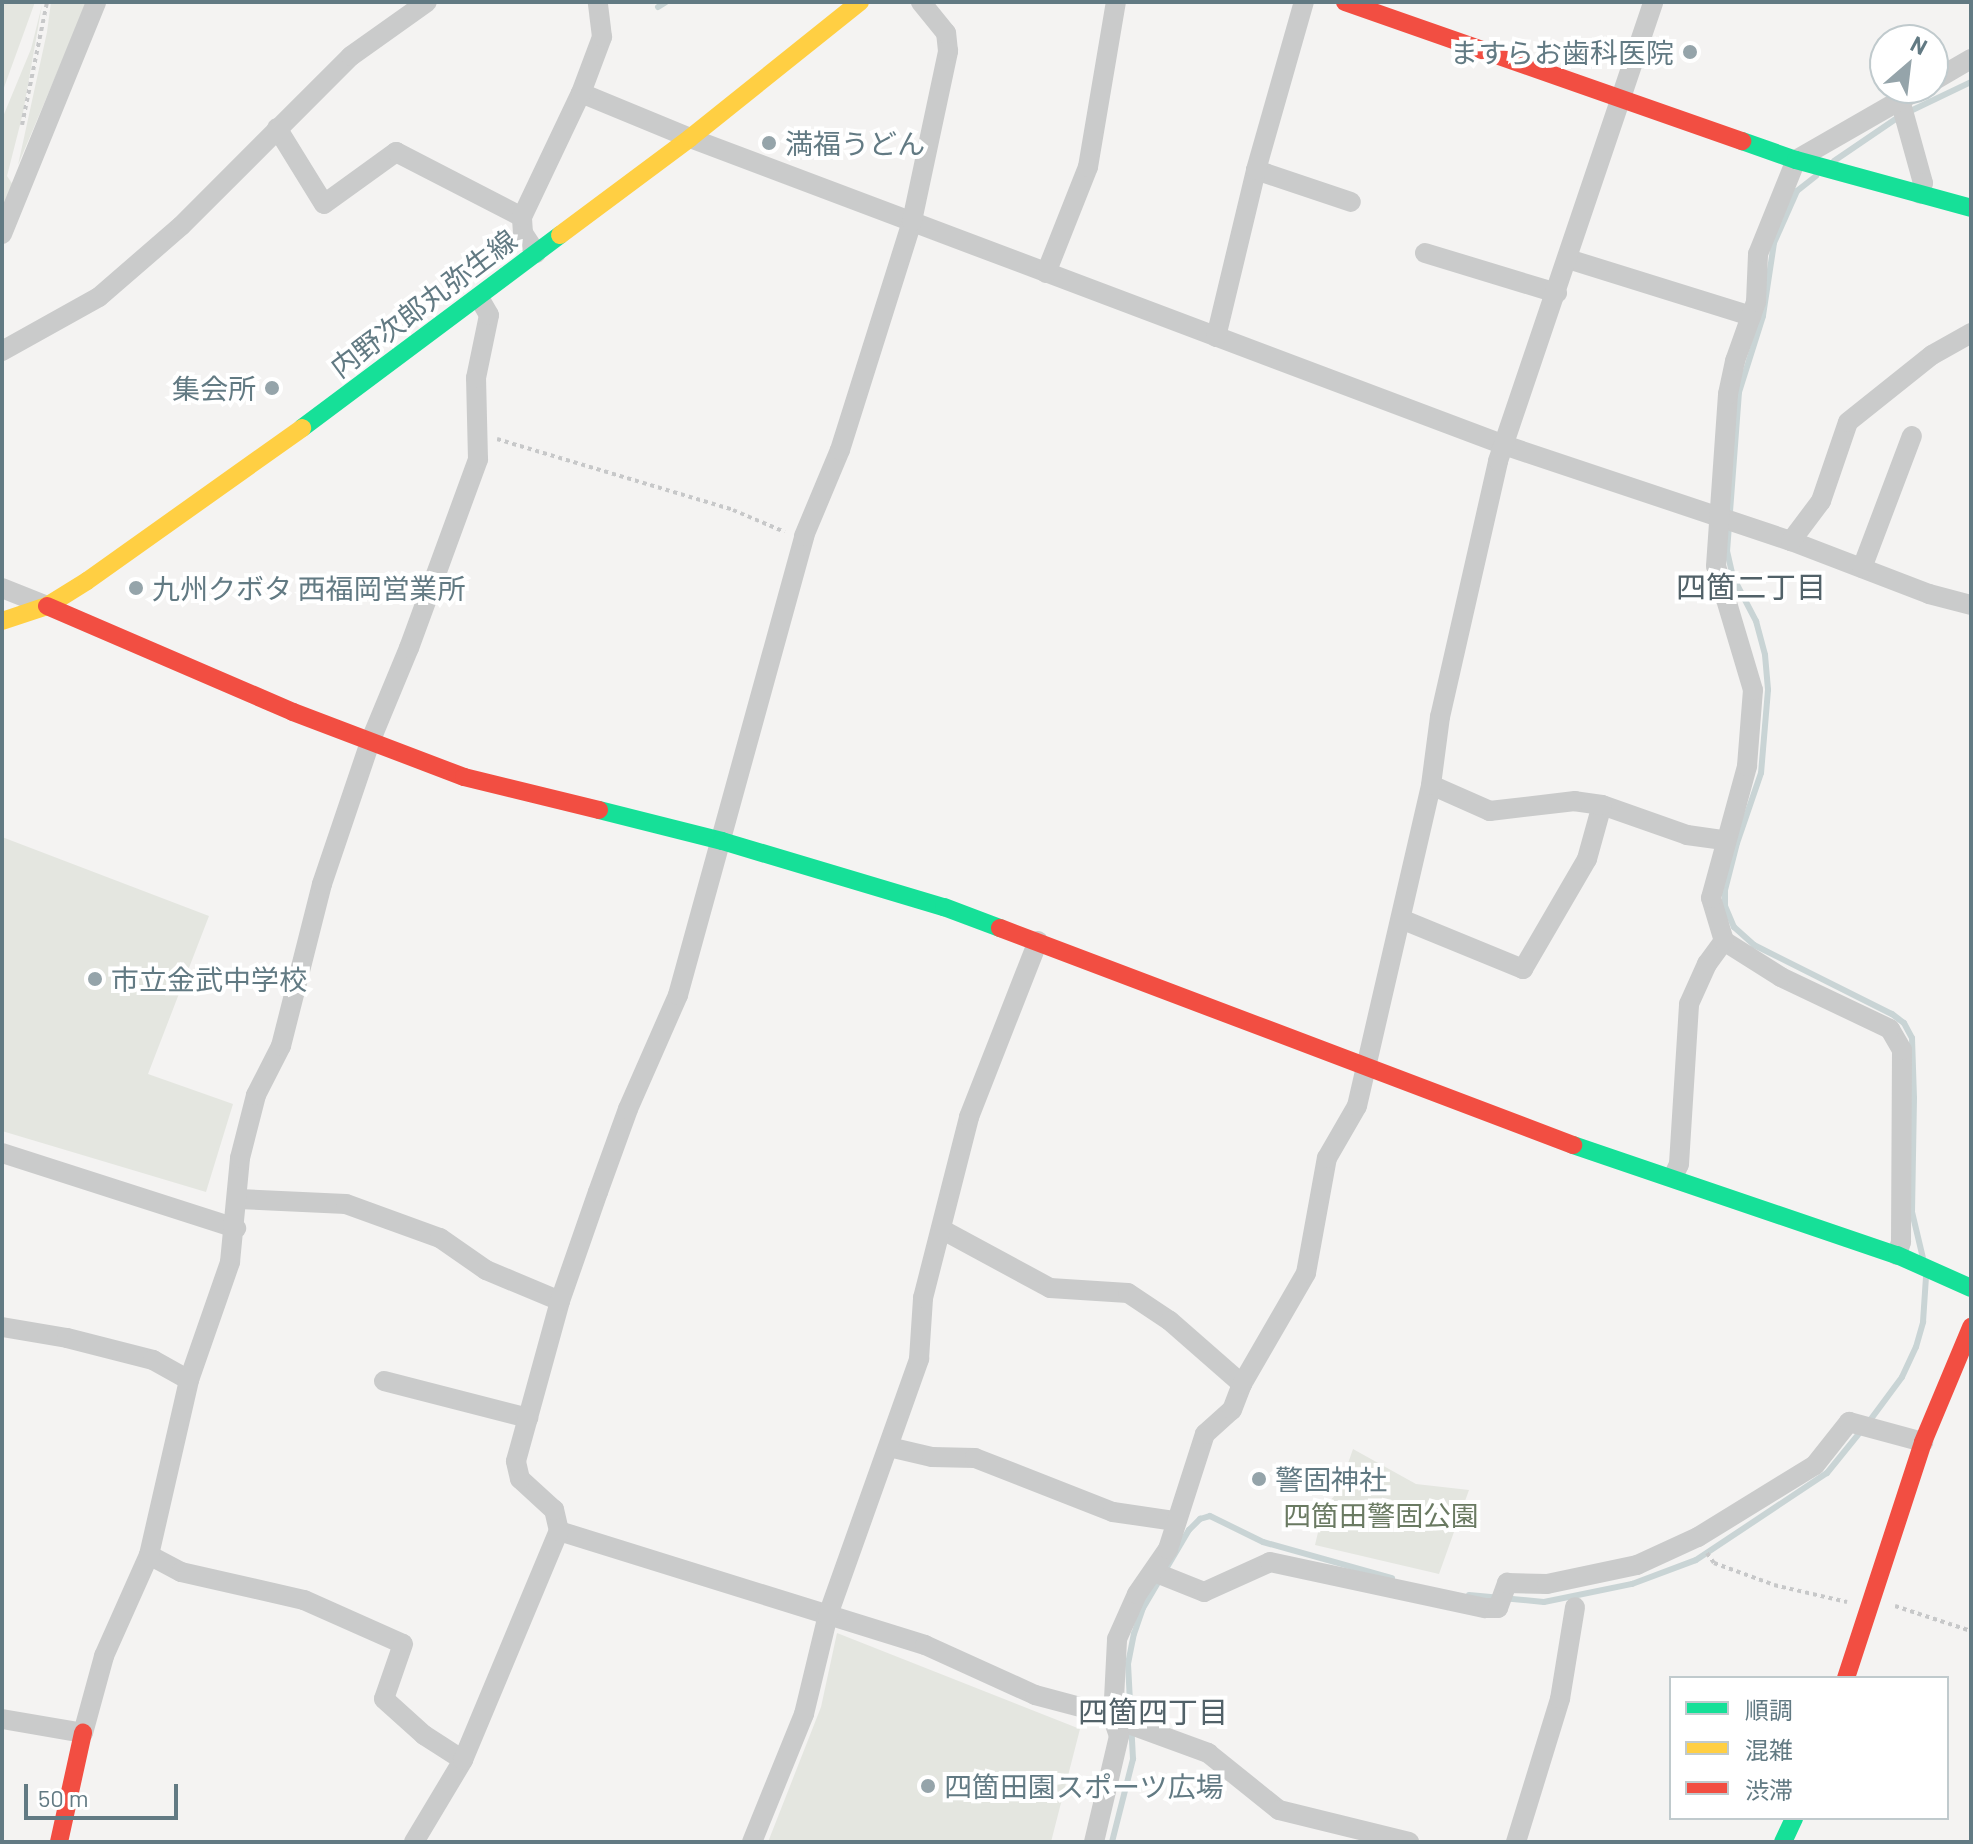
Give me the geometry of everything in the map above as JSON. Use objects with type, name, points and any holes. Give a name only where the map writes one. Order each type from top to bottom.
[{"type":"street","points":[[2,234],[96,2]]},
{"type":"street","points":[[2,351],[99,297],[181,226],[351,56],[427,2]]},
{"type":"street","points":[[536,253],[523,233],[522,217],[581,93],[602,37],[598,2]]},
{"type":"street","name":"内野次郎丸弥生線","points":[[2,621],[47,606],[247,469],[690,138],[860,2]]},
{"type":"street","points":[[414,1842],[463,1760],[559,1531],[554,1510],[520,1479],[516,1461],[560,1301],[628,1109],[678,995],[803,541],[840,450],[912,221],[948,51],[946,33],[921,2]]},
{"type":"street","points":[[1046,273],[1088,167],[1116,2]]},
{"type":"street","points":[[1216,337],[1256,170],[1304,2]]},
{"type":"street","points":[[1345,2],[1801,161],[1971,208]]},
{"type":"street","points":[[1094,1842],[1119,1736],[1117,1639],[1137,1594],[1168,1549],[1205,1434],[1232,1410],[1242,1384],[1306,1273],[1327,1158],[1357,1106],[1431,785],[1440,717],[1504,445],[1653,2]]},
{"type":"street","points":[[1949,72],[1971,59]]},
{"type":"street","points":[[581,93],[690,138],[1504,445],[1791,541],[1929,594],[1971,605]]},
{"type":"street","points":[[1894,104],[1801,161],[1758,254],[1756,302],[1728,394],[1716,566],[1753,690],[1747,766],[1724,840],[1711,898],[1724,941],[1781,977],[1890,1029],[1902,1050],[1901,1242],[1905,1259]]},
{"type":"street","points":[[1901,104],[1923,183],[1920,194]]},
{"type":"street","points":[[277,128],[324,204],[396,152],[522,217]]},
{"type":"street","points":[[1256,170],[1351,202]]},
{"type":"street","points":[[1425,253],[1557,293]]},
{"type":"street","points":[[1568,259],[1751,316]]},
{"type":"street","points":[[59,1842],[104,1656],[149,1555],[189,1380],[230,1262],[236,1228],[240,1158],[256,1095],[281,1046],[322,884],[370,742],[409,648],[478,459],[476,378],[489,315],[479,298]]},
{"type":"street","points":[[1791,541],[1821,501],[1848,422],[1932,355],[1971,333]]},
{"type":"street","points":[[1862,568],[1912,436]]},
{"type":"street","points":[[2,588],[370,742],[464,777],[722,841],[944,907],[1519,1127],[1673,1177],[1905,1259],[1971,1288]]},
{"type":"street","points":[[1431,785],[1490,811],[1575,801],[1602,805],[1687,835],[1724,840]]},
{"type":"street","points":[[1401,919],[1523,969],[1587,859],[1602,805]]},
{"type":"street","points":[[752,1842],[804,1714],[828,1615],[919,1359],[923,1298],[969,1117],[1038,941]]},
{"type":"street","points":[[1673,1177],[1679,1164],[1689,1004],[1707,964],[1724,941]]},
{"type":"street","points":[[2,1153],[236,1228]]},
{"type":"street","points":[[238,1199],[346,1204],[440,1238],[486,1270],[560,1301]]},
{"type":"street","points":[[941,1229],[1050,1288],[1128,1293],[1170,1321],[1242,1384]]},
{"type":"street","points":[[2,1327],[67,1338],[153,1360],[189,1380]]},
{"type":"street","points":[[1847,1676],[1923,1442],[1971,1327]]},
{"type":"street","points":[[384,1381],[528,1418]]},
{"type":"street","points":[[1154,1572],[1204,1592],[1270,1562],[1470,1605],[1498,1608],[1507,1583],[1547,1584],[1637,1565],[1698,1537],[1815,1465],[1849,1422],[1923,1442]]},
{"type":"street","points":[[889,1447],[932,1457],[975,1458],[1113,1512],[1175,1521]]},
{"type":"street","points":[[559,1531],[925,1645],[1035,1695],[1143,1728],[1208,1753],[1279,1810],[1409,1842]]},
{"type":"street","points":[[149,1555],[181,1572],[304,1600],[403,1644],[384,1699],[424,1735],[463,1760]]},
{"type":"street","points":[[1516,1842],[1560,1699],[1575,1607]]},
{"type":"street","points":[[2,1719],[83,1733]]},
{"type":"street","points":[[1783,1842],[1793,1820]]},
{"type":"path","points":[[20,139],[47,2]]},
{"type":"path","points":[[479,433],[733,510],[803,541]]},
{"type":"path","points":[[1714,1563],[1774,1585],[1870,1606],[1889,1604],[1971,1631]]},
{"type":"green space","points":[[2,2],[35,2],[2,93]]},
{"type":"green space","points":[[51,2],[87,2],[18,165],[47,32]]},
{"type":"green space","points":[[42,5],[23,113],[7,176],[13,185],[2,211],[2,119],[31,49]]},
{"type":"green space","points":[[2,837],[209,916],[148,1074],[233,1104],[206,1192],[2,1131]]},
{"type":"green space","name":"四箇田警固公園","points":[[1353,1449],[1416,1484],[1469,1490],[1439,1574],[1315,1545],[1324,1507],[1338,1492]]},
{"type":"green space","name":"四箇田園スポーツ広場","points":[[837,1633],[1080,1729],[1051,1842],[768,1842],[821,1707]]},
{"type":"waterway","points":[[658,7],[666,2]]},
{"type":"waterway","points":[[1834,161],[1900,116],[1971,82]]},
{"type":"waterway","points":[[1816,176],[1797,191],[1774,243],[1763,316],[1739,392],[1727,551],[1733,577],[1756,621],[1765,655],[1768,690],[1761,773],[1737,843],[1725,890],[1725,906],[1734,927],[1754,945],[1892,1014],[1904,1023],[1912,1038],[1912,1212],[1923,1258]]},
{"type":"waterway","points":[[1868,1423],[1902,1377],[1916,1347],[1923,1322],[1926,1277]]},
{"type":"waterway","points":[[1469,1595],[1544,1602],[1632,1584],[1696,1560],[1827,1473],[1861,1431]]},
{"type":"waterway","points":[[1112,1842],[1133,1759],[1128,1664],[1134,1634],[1143,1608],[1189,1530],[1200,1519],[1210,1516],[1263,1542],[1392,1578]]},
{"type":"traffic: fast","points":[[1742,141],[1796,160],[1971,208]]},
{"type":"traffic: fast","points":[[302,428],[560,235]]},
{"type":"traffic: fast","points":[[599,810],[722,841],[944,907],[1000,928]]},
{"type":"traffic: fast","points":[[1573,1145],[1897,1255],[1971,1288]]},
{"type":"traffic: fast","points":[[1783,1842],[1793,1820]]},
{"type":"traffic: slow","points":[[560,235],[690,138],[860,2]]},
{"type":"traffic: slow","points":[[2,621],[47,606],[87,581],[302,428]]},
{"type":"traffic: jam","points":[[1345,2],[1742,141]]},
{"type":"traffic: jam","points":[[47,606],[293,712],[464,777],[599,810]]},
{"type":"traffic: jam","points":[[1000,928],[1573,1145]]},
{"type":"traffic: jam","points":[[1847,1676],[1923,1442],[1971,1327]]},
{"type":"traffic: jam","points":[[59,1842],[83,1733]]},
{"type":"place","name":"ますらお歯科医院","points":[[1690,52]]},
{"type":"place","name":"満福うどん","points":[[769,143]]},
{"type":"place","name":"集会所","points":[[272,388]]},
{"type":"place","name":"九州クボタ 西福岡営業所","points":[[136,588]]},
{"type":"place","name":"市立金武中学校","points":[[95,979]]},
{"type":"place","name":"警固神社","points":[[1259,1479]]},
{"type":"place","name":"四箇田園スポーツ広場","points":[[928,1786]]},
{"type":"district","name":"四箇二丁目","points":[[1751,586]]},
{"type":"district","name":"四箇四丁目","points":[[1153,1711]]}]
